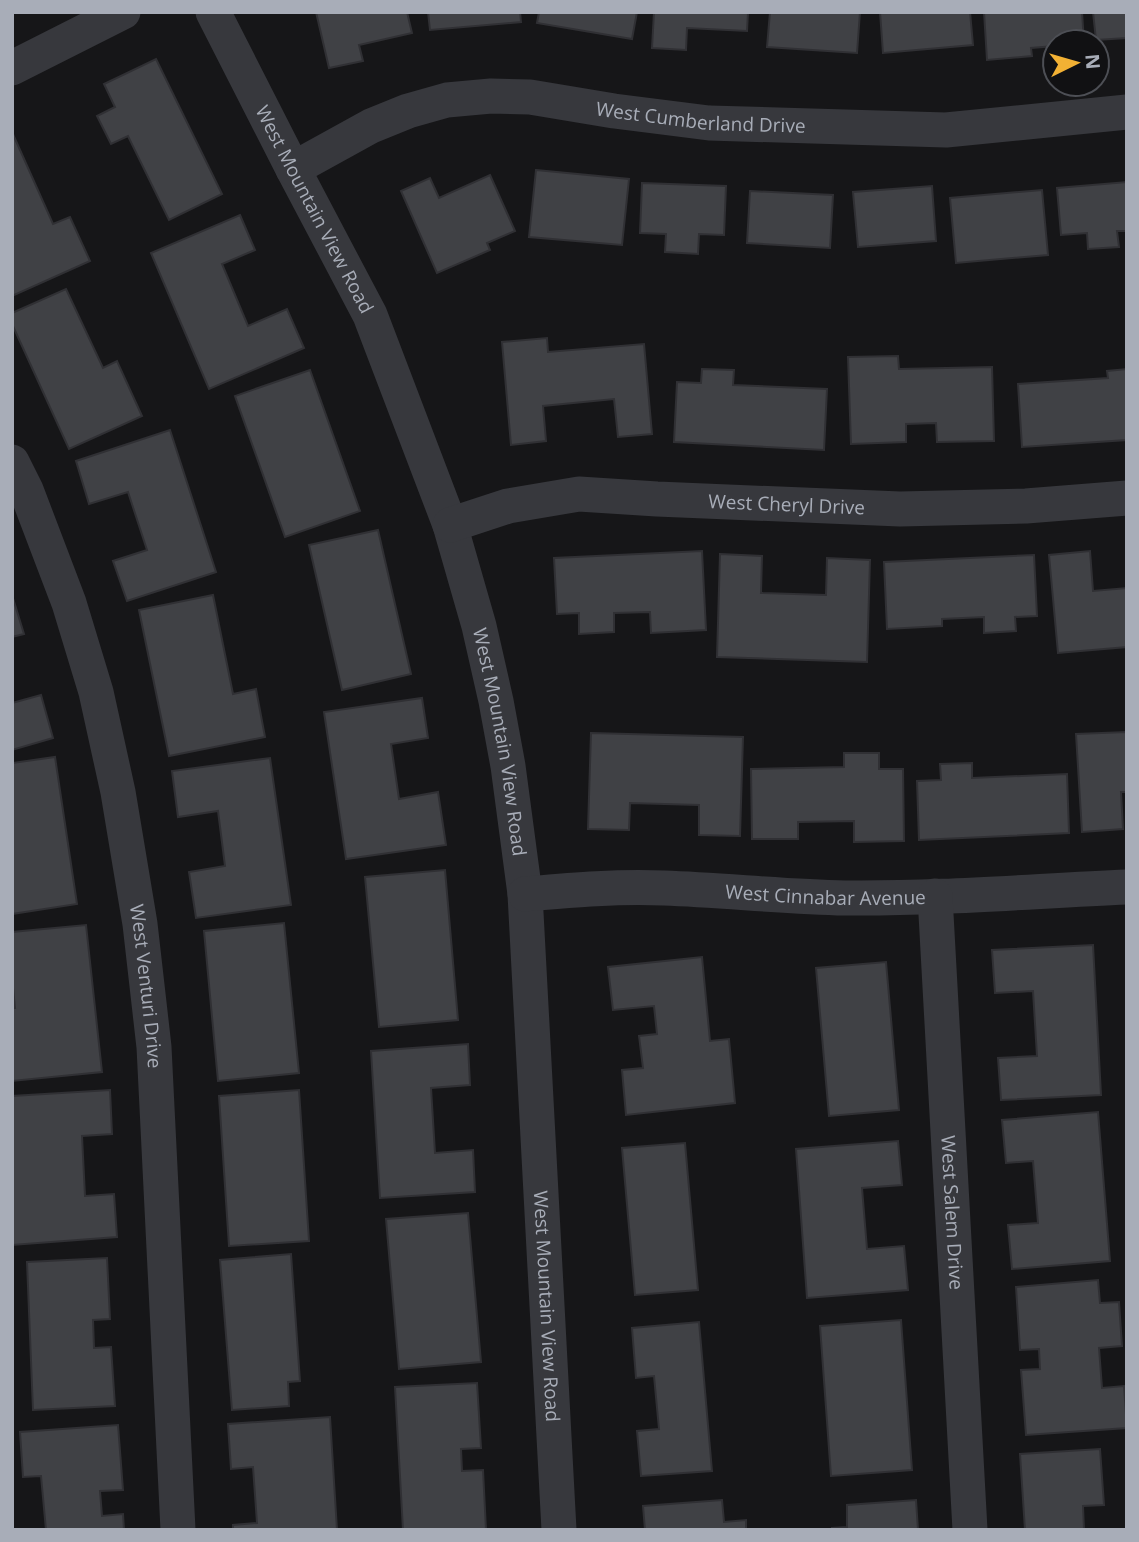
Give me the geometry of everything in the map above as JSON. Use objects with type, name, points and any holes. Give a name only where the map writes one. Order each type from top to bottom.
[{"type":"street","points":[[12,68],[123,12]]},
{"type":"street","name":"West Mountain View Road","points":[[213,12],[370,315],[450,525],[479,626],[508,766],[526,894],[559,1530]]},
{"type":"street","name":"West Cumberland Drive","points":[[293,169],[371,126],[408,111],[447,100],[491,96],[530,97],[709,123],[932,130],[1127,112]]},
{"type":"street","name":"West Venturi Drive","points":[[12,462],[26,490],[68,603],[96,692],[118,792],[140,923],[153,1047],[178,1530]]},
{"type":"street","name":"West Cheryl Drive","points":[[450,525],[508,506],[579,494],[900,509],[1026,506],[1127,498]]},
{"type":"street","name":"West Cinnabar Avenue","points":[[526,894],[585,888],[664,888],[845,898],[1127,887]]},
{"type":"street","name":"West Salem Drive","points":[[936,896],[970,1530]]},
{"type":"building","points":[[316,12],[407,12],[412,33],[359,45],[363,61],[329,68]]},
{"type":"building","points":[[428,12],[520,12],[521,22],[430,30]]},
{"type":"building","points":[[539,12],[637,12],[632,39],[537,23]]},
{"type":"building","points":[[654,12],[748,12],[747,31],[687,28],[686,50],[652,48]]},
{"type":"building","points":[[770,12],[860,12],[857,53],[767,47]]},
{"type":"building","points":[[880,12],[970,12],[973,45],[883,53]]},
{"type":"building","points":[[984,12],[1082,12],[1083,28],[1041,28],[1041,47],[1031,48],[1032,56],[987,60]]},
{"type":"building","points":[[1093,12],[1127,12],[1127,38],[1111,39],[1111,28],[1095,28]]},
{"type":"building","points":[[156,59],[222,194],[169,220],[128,136],[111,144],[97,116],[115,107],[104,84]]},
{"type":"building","points":[[12,132],[53,224],[70,217],[90,261],[12,296]]},
{"type":"building","points":[[536,170],[629,179],[622,245],[529,237]]},
{"type":"building","points":[[490,175],[515,231],[487,243],[490,250],[437,273],[401,191],[430,178],[439,198]]},
{"type":"building","points":[[1127,182],[1127,231],[1117,231],[1119,247],[1088,249],[1087,233],[1061,235],[1057,188]]},
{"type":"building","points":[[642,183],[726,186],[724,235],[699,234],[698,254],[665,252],[666,234],[640,233]]},
{"type":"building","points":[[932,186],[936,241],[858,247],[853,192]]},
{"type":"building","points":[[1042,190],[1048,255],[956,263],[950,198]]},
{"type":"building","points":[[750,191],[833,195],[830,248],[747,243]]},
{"type":"building","points":[[240,215],[255,250],[222,264],[248,326],[287,309],[304,348],[209,389],[151,253]]},
{"type":"building","points":[[66,289],[103,368],[117,361],[142,416],[69,449],[12,324],[12,313]]},
{"type":"building","points":[[547,338],[548,352],[644,344],[652,434],[618,437],[614,399],[543,406],[546,441],[511,445],[502,342]]},
{"type":"building","points":[[898,356],[899,369],[992,367],[994,441],[937,442],[936,423],[906,424],[906,442],[851,444],[848,357]]},
{"type":"building","points":[[702,369],[734,370],[733,385],[827,389],[824,450],[674,442],[677,382],[701,383]]},
{"type":"building","points":[[1127,369],[1127,440],[1022,447],[1018,384],[1108,378],[1107,371]]},
{"type":"building","points":[[310,370],[360,511],[285,537],[235,396]]},
{"type":"building","points":[[170,430],[216,572],[127,601],[113,561],[147,550],[128,492],[89,504],[76,461]]},
{"type":"building","points":[[378,530],[411,674],[342,690],[309,545]]},
{"type":"building","points":[[702,551],[706,630],[651,633],[650,612],[614,613],[614,632],[579,634],[579,613],[557,614],[554,558]]},
{"type":"building","points":[[1090,551],[1093,591],[1127,588],[1127,647],[1058,653],[1049,555]]},
{"type":"building","points":[[720,554],[762,556],[761,593],[826,595],[827,558],[870,560],[867,662],[717,657]]},
{"type":"building","points":[[1034,555],[1037,616],[1015,617],[1016,631],[984,633],[984,617],[942,619],[942,626],[887,629],[884,562]]},
{"type":"building","points":[[12,595],[24,634],[12,637]]},
{"type":"building","points":[[213,595],[233,694],[256,689],[265,737],[169,756],[139,610]]},
{"type":"building","points":[[41,695],[53,738],[12,750],[12,703]]},
{"type":"building","points":[[422,698],[428,738],[391,744],[399,799],[438,792],[446,845],[346,859],[324,712]]},
{"type":"building","points":[[1127,732],[1127,792],[1121,792],[1123,829],[1082,832],[1076,734]]},
{"type":"building","points":[[591,733],[743,737],[740,836],[699,835],[699,805],[630,803],[629,830],[588,829]]},
{"type":"building","points":[[844,753],[879,753],[879,769],[903,769],[904,841],[854,842],[854,821],[798,822],[798,839],[752,839],[751,769],[844,767]]},
{"type":"building","points":[[55,757],[77,904],[12,914],[12,763]]},
{"type":"building","points":[[270,758],[291,905],[196,918],[189,872],[225,866],[218,811],[178,817],[172,771]]},
{"type":"building","points":[[972,763],[972,778],[1067,774],[1069,833],[919,840],[917,781],[941,780],[940,764]]},
{"type":"building","points":[[445,870],[458,1020],[379,1027],[365,877]]},
{"type":"building","points":[[284,923],[299,1073],[218,1081],[204,931]]},
{"type":"building","points":[[86,925],[102,1072],[12,1081],[12,1008],[15,1008],[12,932]]},
{"type":"building","points":[[1093,945],[1101,1095],[1001,1100],[998,1058],[1037,1056],[1033,991],[995,993],[992,950]]},
{"type":"building","points":[[702,957],[710,1041],[729,1039],[735,1103],[626,1115],[622,1070],[643,1068],[639,1036],[657,1034],[654,1006],[613,1010],[608,967]]},
{"type":"building","points":[[886,962],[899,1110],[829,1116],[816,968]]},
{"type":"building","points":[[468,1044],[470,1085],[431,1088],[435,1153],[473,1150],[475,1192],[380,1198],[371,1051]]},
{"type":"building","points":[[110,1090],[112,1134],[82,1136],[85,1196],[114,1194],[117,1237],[12,1245],[12,1096]]},
{"type":"building","points":[[299,1090],[309,1241],[229,1246],[219,1096]]},
{"type":"building","points":[[1098,1112],[1110,1261],[1012,1269],[1008,1225],[1038,1223],[1033,1161],[1006,1163],[1002,1120]]},
{"type":"building","points":[[898,1141],[902,1185],[862,1188],[867,1249],[904,1246],[908,1290],[807,1298],[796,1149]]},
{"type":"building","points":[[685,1143],[698,1290],[635,1295],[622,1148]]},
{"type":"building","points":[[468,1213],[481,1362],[399,1369],[386,1219]]},
{"type":"building","points":[[291,1254],[300,1381],[288,1382],[289,1406],[232,1410],[220,1260]]},
{"type":"building","points":[[107,1258],[110,1319],[93,1320],[94,1348],[111,1347],[115,1406],[33,1410],[27,1262]]},
{"type":"building","points":[[1098,1280],[1100,1303],[1119,1302],[1122,1346],[1099,1348],[1102,1388],[1124,1386],[1127,1428],[1026,1435],[1021,1370],[1040,1369],[1039,1349],[1020,1350],[1016,1287]]},
{"type":"building","points":[[901,1320],[912,1470],[831,1476],[820,1326]]},
{"type":"building","points":[[699,1322],[712,1471],[641,1476],[637,1431],[659,1429],[654,1376],[636,1378],[632,1328]]},
{"type":"building","points":[[477,1383],[481,1448],[461,1449],[462,1471],[483,1470],[486,1530],[403,1530],[395,1387]]},
{"type":"building","points":[[330,1417],[337,1530],[233,1530],[233,1525],[257,1523],[253,1467],[231,1469],[228,1424]]},
{"type":"building","points":[[118,1425],[123,1490],[100,1491],[102,1516],[123,1514],[124,1530],[46,1530],[41,1476],[23,1477],[20,1432]]},
{"type":"building","points":[[1100,1449],[1104,1505],[1083,1506],[1084,1530],[1025,1530],[1020,1454]]},
{"type":"building","points":[[722,1500],[724,1522],[746,1520],[746,1530],[645,1530],[643,1506]]},
{"type":"building","points":[[916,1500],[918,1530],[832,1530],[847,1527],[847,1505]]}]
